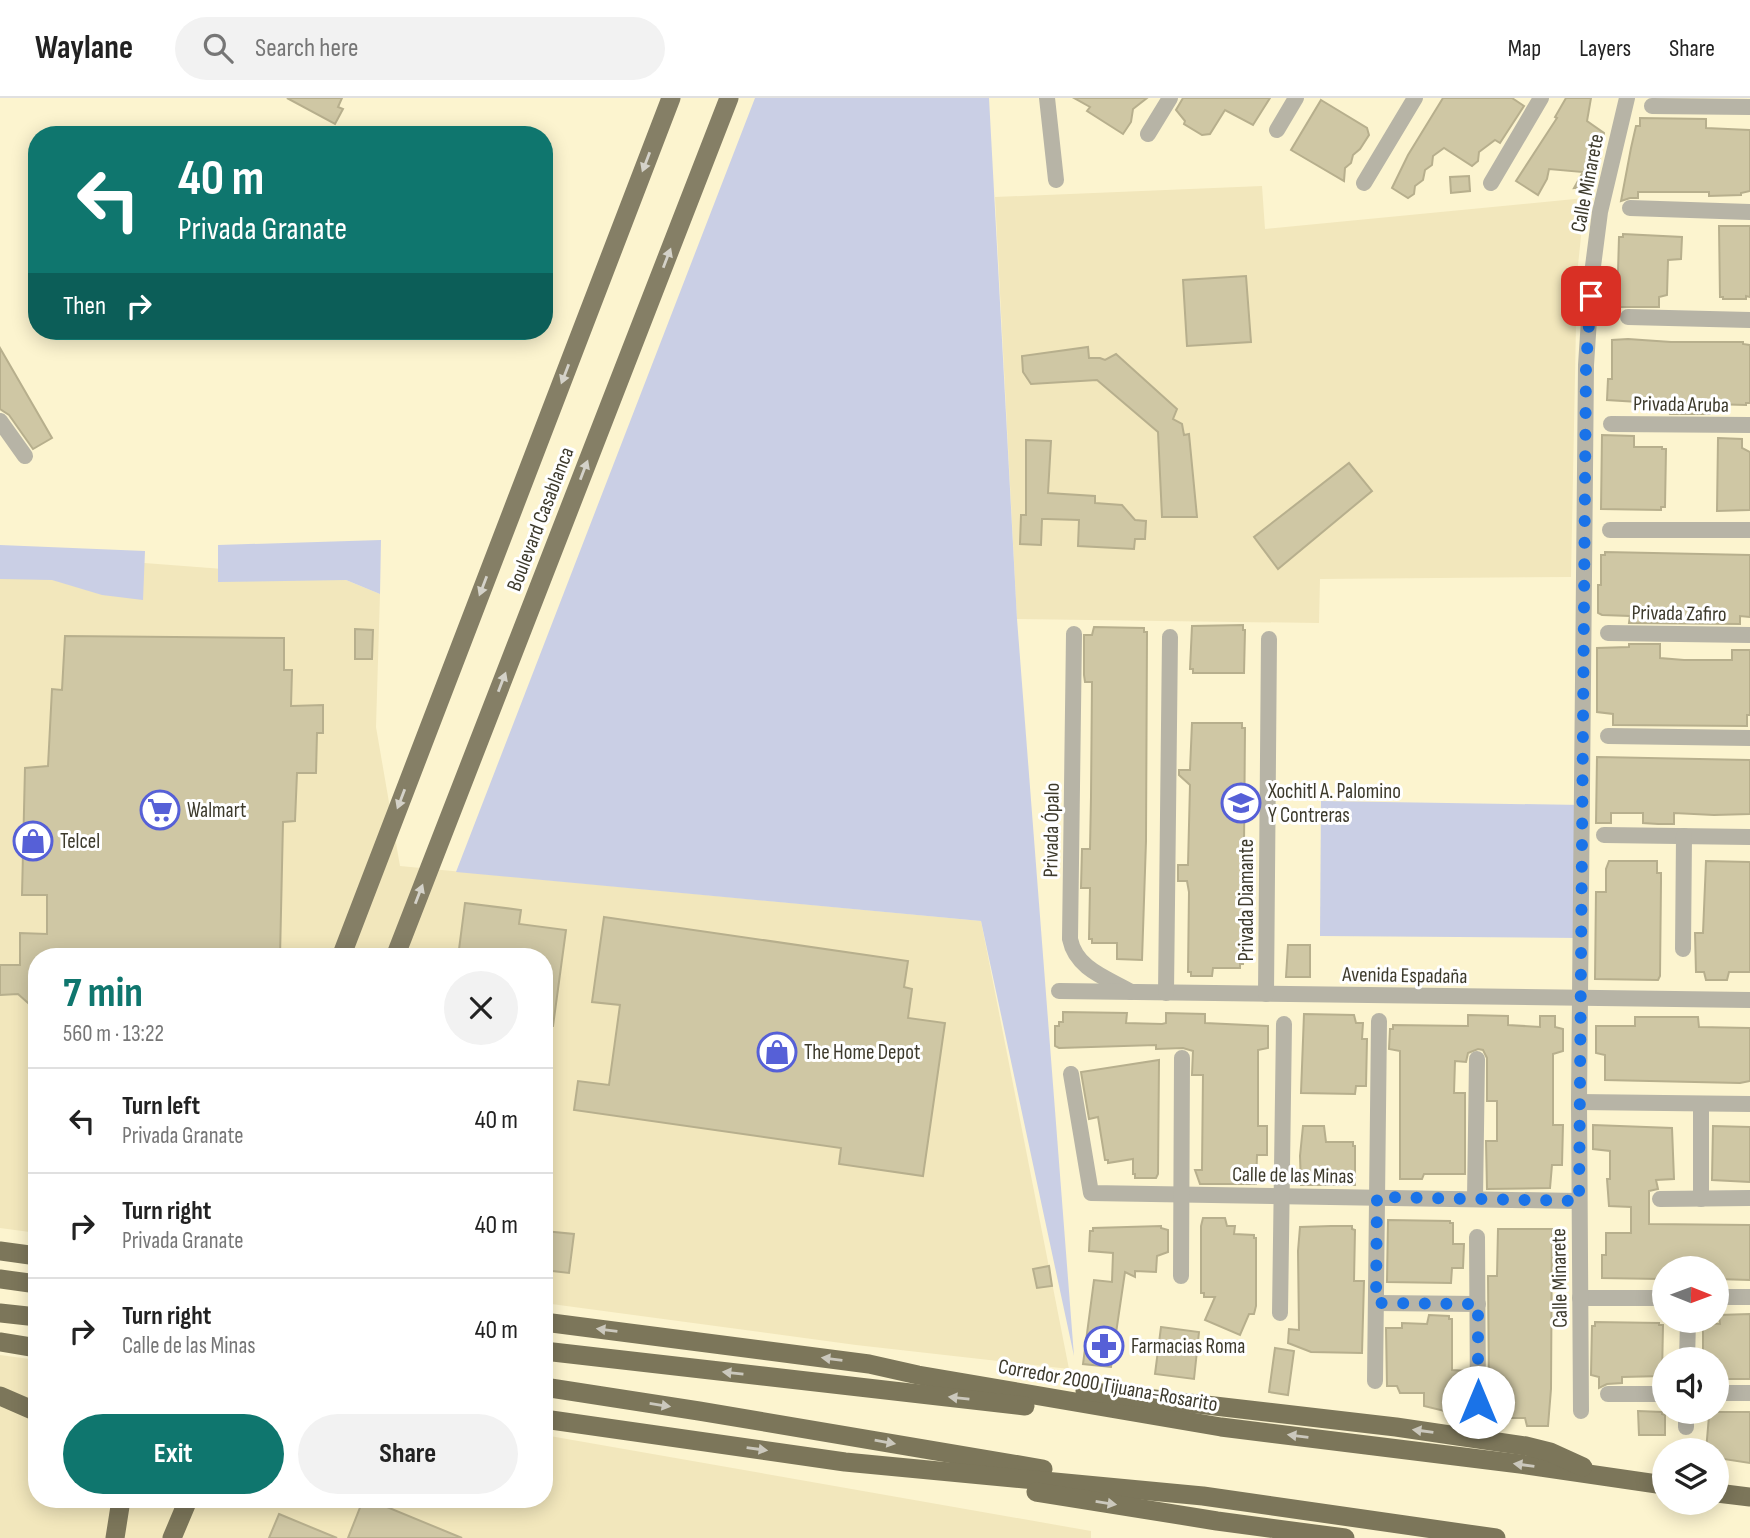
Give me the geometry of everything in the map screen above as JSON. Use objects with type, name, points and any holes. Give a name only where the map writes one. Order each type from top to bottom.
[{"type":"highway","points":[[0,1251],[28,1255]]},
{"type":"highway","points":[[0,1279],[28,1283]]},
{"type":"highway","points":[[0,1313],[28,1316]]},
{"type":"highway","name":"Corredor 2000 Tijuana-Rosarito","points":[[553,1323],[869,1364],[918,1375],[1221,1427],[1652,1483]]},
{"type":"highway","points":[[0,1342],[28,1347]]},
{"type":"highway","points":[[553,1352],[1221,1427]]},
{"type":"highway","points":[[869,1364],[1396,1427],[1526,1446],[1550,1452],[1606,1477]]},
{"type":"highway","points":[[553,1388],[1203,1496],[1496,1538]]},
{"type":"highway","points":[[0,1396],[28,1408]]},
{"type":"highway","points":[[553,1420],[1345,1538]]},
{"type":"highway","points":[[845,1462],[1203,1496]]},
{"type":"highway","points":[[1729,1492],[1750,1489]]},
{"type":"highway","points":[[1729,1494],[1750,1497]]},
{"type":"highway","points":[[115,1538],[120,1508]]},
{"type":"highway","points":[[172,1538],[185,1508]]},
{"type":"main road","name":"Boulevard Casablanca","points":[[344,948],[671,98]]},
{"type":"main road","name":"Boulevard Casablanca","points":[[398,948],[729,98]]},
{"type":"street","points":[[1046,98],[1056,180]]},
{"type":"street","points":[[1148,134],[1170,98]]},
{"type":"street","points":[[1277,130],[1296,98]]},
{"type":"street","points":[[1364,183],[1415,98]]},
{"type":"street","points":[[1491,183],[1541,98]]},
{"type":"street","name":"Calle Minarete","points":[[1581,1411],[1579,1102],[1586,365],[1592,274],[1600,212],[1627,98]]},
{"type":"street","points":[[1652,107],[1750,107]]},
{"type":"street","points":[[1630,208],[1750,212]]},
{"type":"street","points":[[1628,317],[1750,320]]},
{"type":"street","points":[[0,421],[26,456]]},
{"type":"street","name":"Privada Aruba","points":[[1611,424],[1750,425]]},
{"type":"street","points":[[1610,530],[1750,530]]},
{"type":"street","name":"Privada Zafiro","points":[[1608,633],[1750,635]]},
{"type":"street","name":"Privada Ópalo","points":[[1074,634],[1070,939],[1073,953],[1085,966],[1133,993]]},
{"type":"street","points":[[1166,993],[1170,638]]},
{"type":"street","name":"Privada Diamante","points":[[1266,994],[1269,639]]},
{"type":"street","points":[[1608,736],[1750,738]]},
{"type":"street","points":[[1604,835],[1750,836]]},
{"type":"street","points":[[1683,949],[1684,836]]},
{"type":"street","name":"Avenida Espadaña","points":[[1059,991],[1750,1000]]},
{"type":"street","points":[[1375,1381],[1379,1021]]},
{"type":"street","points":[[1280,1313],[1284,1024]]},
{"type":"street","points":[[1181,1276],[1182,1058]]},
{"type":"street","points":[[1475,1199],[1477,1059]]},
{"type":"street","name":"Calle de las Minas","points":[[1071,1073],[1091,1193],[1579,1201]]},
{"type":"street","points":[[1579,1102],[1750,1104]]},
{"type":"street","points":[[1701,1104],[1701,1199]]},
{"type":"street","points":[[1660,1199],[1750,1198]]},
{"type":"street","points":[[1477,1237],[1478,1402]]},
{"type":"street","points":[[1580,1298],[1652,1297]]},
{"type":"street","points":[[1729,1297],[1750,1297]]},
{"type":"street","points":[[1376,1303],[1478,1304]]},
{"type":"street","points":[[1729,1393],[1750,1393]]},
{"type":"street","points":[[1608,1394],[1652,1394]]},
{"type":"shaded area","points":[[755,98],[989,98],[1017,619],[1074,1356],[981,921],[456,872]]},
{"type":"shaded area","points":[[1262,186],[1265,229],[1585,198],[1577,275],[1571,577],[1320,579],[1319,623],[1017,619],[995,197]]},
{"type":"shaded area","points":[[381,540],[380,594],[346,580],[218,582],[218,545]]},
{"type":"shaded area","points":[[0,545],[145,551],[143,600],[102,595],[52,580],[0,579]]},
{"type":"shaded area","points":[[0,552],[341,578],[380,594],[376,727],[400,866],[981,921],[1069,1369],[856,1345],[553,1304],[553,948],[28,948],[28,1232],[0,1228]]},
{"type":"shaded area","points":[[1321,801],[1582,805],[1581,938],[1320,936]]},
{"type":"shaded area","points":[[0,1355],[28,1359],[28,1508],[553,1508],[553,1437],[1091,1531],[1091,1538],[0,1538]]},
{"type":"building","points":[[287,98],[342,98],[338,107],[343,109],[335,124]]},
{"type":"building","points":[[1074,98],[1147,98],[1133,109],[1131,122],[1123,134],[1087,111],[1090,107]]},
{"type":"building","points":[[1183,98],[1270,98],[1253,125],[1225,110],[1210,134],[1202,135],[1184,124],[1185,121],[1176,110]]},
{"type":"building","points":[[1443,98],[1512,98],[1524,106],[1500,143],[1495,140],[1479,152],[1478,161],[1472,166],[1444,148],[1433,156],[1432,165],[1425,170],[1423,180],[1415,186],[1414,194],[1408,198],[1392,188],[1408,155]]},
{"type":"building","points":[[1566,98],[1591,98],[1587,121],[1604,133],[1595,186],[1574,188],[1583,172],[1549,169],[1538,195],[1516,181],[1557,118],[1555,117]]},
{"type":"building","points":[[1321,100],[1367,128],[1369,135],[1345,168],[1344,181],[1291,150]]},
{"type":"building","points":[[1640,118],[1706,119],[1706,128],[1750,130],[1750,191],[1741,195],[1709,196],[1709,192],[1638,192],[1638,198],[1621,201],[1636,126],[1640,126]]},
{"type":"building","points":[[1469,176],[1470,191],[1451,193],[1450,177]]},
{"type":"building","points":[[1719,226],[1750,226],[1750,297],[1746,296],[1746,299],[1720,297]]},
{"type":"building","points":[[1623,234],[1682,237],[1681,259],[1668,260],[1667,295],[1659,297],[1659,307],[1620,307],[1620,296],[1612,296],[1613,271],[1618,272],[1619,237],[1623,237]]},
{"type":"building","points":[[1246,276],[1251,342],[1187,346],[1183,280]]},
{"type":"building","points":[[1612,340],[1743,342],[1750,345],[1750,403],[1710,404],[1710,414],[1670,414],[1671,404],[1607,400],[1608,379],[1612,379]]},
{"type":"building","points":[[1088,347],[1089,358],[1105,360],[1116,354],[1177,409],[1173,419],[1182,424],[1184,435],[1189,434],[1197,517],[1162,517],[1158,432],[1097,380],[1031,384],[1023,372],[1022,356]]},
{"type":"building","points":[[0,348],[52,438],[33,449],[9,415],[0,409]]},
{"type":"building","points":[[1602,435],[1634,436],[1634,447],[1666,449],[1665,507],[1661,507],[1661,510],[1601,509]]},
{"type":"building","points":[[1718,438],[1742,439],[1742,448],[1750,452],[1750,510],[1717,511]]},
{"type":"building","points":[[1026,440],[1051,441],[1048,493],[1095,496],[1095,503],[1122,505],[1135,520],[1146,521],[1145,539],[1135,539],[1134,549],[1078,546],[1079,520],[1042,519],[1041,545],[1020,544],[1021,515],[1026,515]]},
{"type":"building","points":[[1349,463],[1372,491],[1278,569],[1254,537]]},
{"type":"building","points":[[1605,552],[1750,555],[1750,617],[1740,616],[1740,624],[1629,623],[1630,616],[1602,615],[1598,613],[1598,585],[1601,585],[1601,555],[1605,555]]},
{"type":"building","points":[[1243,625],[1244,673],[1193,673],[1193,669],[1190,669],[1192,626]]},
{"type":"building","points":[[1094,627],[1144,628],[1144,632],[1147,632],[1146,841],[1142,960],[1117,959],[1117,943],[1092,943],[1092,939],[1089,939],[1090,888],[1081,888],[1082,849],[1090,849],[1091,797],[1092,682],[1085,682],[1084,635],[1092,635]]},
{"type":"building","points":[[355,629],[373,630],[372,659],[355,659]]},
{"type":"building","name":"Walmart","points":[[65,636],[284,638],[284,670],[292,670],[291,706],[323,705],[323,733],[317,733],[316,773],[297,773],[295,821],[283,822],[280,948],[28,948],[28,1003],[18,994],[0,995],[0,965],[20,965],[20,933],[47,934],[47,895],[22,895],[25,768],[48,766],[52,689],[62,690]]},
{"type":"building","points":[[1629,644],[1660,644],[1660,658],[1684,660],[1732,660],[1732,650],[1750,650],[1750,715],[1747,715],[1747,726],[1613,725],[1613,714],[1597,712],[1597,648],[1629,647]]},
{"type":"building","points":[[1192,723],[1242,723],[1242,728],[1245,728],[1243,964],[1240,964],[1240,968],[1213,968],[1212,976],[1191,976],[1191,972],[1188,972],[1189,892],[1187,881],[1178,881],[1178,865],[1188,865],[1190,785],[1179,775],[1179,770],[1190,770]]},
{"type":"building","points":[[1597,757],[1750,760],[1750,814],[1674,813],[1674,824],[1658,824],[1643,823],[1643,813],[1611,813],[1611,823],[1596,823]]},
{"type":"building","points":[[1609,861],[1657,861],[1657,873],[1661,873],[1658,980],[1595,979],[1596,892],[1606,892],[1606,869]]},
{"type":"building","points":[[1706,861],[1750,862],[1750,972],[1729,972],[1727,980],[1706,980],[1704,972],[1696,972],[1695,933],[1703,933]]},
{"type":"building","points":[[465,903],[521,910],[519,924],[566,930],[553,1026],[553,948],[459,948]]},
{"type":"building","name":"The Home Depot","points":[[604,917],[908,961],[904,987],[912,989],[908,1018],[945,1023],[923,1176],[839,1164],[841,1148],[574,1110],[578,1081],[609,1085],[620,1005],[592,1002]]},
{"type":"building","points":[[1288,945],[1310,945],[1310,977],[1286,977]]},
{"type":"building","points":[[1063,1012],[1127,1013],[1126,1023],[1162,1024],[1166,1023],[1166,1013],[1205,1014],[1205,1023],[1268,1026],[1268,1048],[1258,1050],[1258,1126],[1267,1126],[1267,1155],[1257,1155],[1256,1184],[1200,1184],[1195,1170],[1202,1170],[1203,1075],[1192,1075],[1193,1051],[1183,1048],[1156,1049],[1156,1045],[1059,1048],[1055,1046],[1055,1026],[1063,1022]]},
{"type":"building","points":[[1304,1014],[1354,1015],[1356,1023],[1363,1023],[1362,1039],[1367,1039],[1366,1086],[1356,1086],[1355,1094],[1301,1093]]},
{"type":"building","points":[[1468,1015],[1508,1016],[1508,1025],[1540,1027],[1540,1016],[1555,1016],[1555,1027],[1563,1029],[1563,1051],[1553,1054],[1553,1125],[1563,1125],[1562,1165],[1552,1165],[1550,1188],[1487,1189],[1486,1141],[1497,1141],[1497,1101],[1487,1101],[1487,1058],[1483,1050],[1478,1049],[1468,1053],[1466,1062],[1455,1061],[1454,1093],[1465,1093],[1465,1174],[1424,1174],[1422,1179],[1400,1179],[1400,1051],[1389,1049],[1390,1029],[1393,1029],[1393,1025],[1468,1026]]},
{"type":"building","points":[[1635,1017],[1698,1017],[1699,1027],[1750,1028],[1750,1081],[1605,1080],[1605,1055],[1596,1053],[1596,1026],[1635,1026]]},
{"type":"building","points":[[1159,1060],[1158,1174],[1156,1178],[1135,1178],[1133,1159],[1108,1163],[1108,1160],[1105,1160],[1098,1117],[1089,1119],[1081,1072]]},
{"type":"building","points":[[1593,1125],[1672,1128],[1674,1179],[1656,1180],[1658,1189],[1649,1191],[1649,1224],[1750,1225],[1750,1280],[1729,1279],[1729,1256],[1652,1256],[1652,1279],[1602,1278],[1606,1233],[1631,1233],[1631,1207],[1609,1206],[1607,1179],[1610,1179],[1610,1151],[1593,1149]]},
{"type":"building","points":[[1303,1126],[1324,1126],[1326,1142],[1353,1142],[1355,1185],[1301,1185]]},
{"type":"building","points":[[1713,1126],[1750,1127],[1750,1182],[1712,1180]]},
{"type":"building","points":[[1203,1218],[1225,1218],[1227,1226],[1235,1226],[1234,1234],[1254,1235],[1256,1238],[1256,1306],[1254,1314],[1249,1314],[1240,1335],[1205,1320],[1215,1297],[1204,1297],[1204,1293],[1201,1293]]},
{"type":"building","points":[[1388,1220],[1453,1223],[1453,1244],[1464,1244],[1463,1268],[1452,1268],[1451,1283],[1387,1282]]},
{"type":"building","points":[[1161,1226],[1168,1230],[1168,1252],[1157,1256],[1156,1272],[1135,1271],[1135,1277],[1125,1272],[1111,1367],[1083,1364],[1094,1280],[1112,1282],[1113,1253],[1089,1251],[1090,1231],[1093,1231],[1093,1228]]},
{"type":"building","points":[[1352,1226],[1355,1230],[1354,1281],[1364,1281],[1362,1353],[1311,1352],[1288,1343],[1289,1329],[1299,1330],[1300,1227]]},
{"type":"building","points":[[1498,1229],[1552,1229],[1551,1389],[1548,1426],[1527,1426],[1525,1418],[1498,1418],[1498,1414],[1495,1414],[1496,1394],[1489,1394],[1488,1276],[1497,1276]]},
{"type":"building","points":[[553,1232],[574,1234],[569,1273],[553,1271]]},
{"type":"building","points":[[1049,1266],[1052,1286],[1037,1288],[1033,1269]]},
{"type":"building","points":[[1750,1314],[1750,1379],[1729,1379],[1729,1347],[1703,1347],[1703,1334],[1729,1334],[1729,1315]]},
{"type":"building","points":[[1429,1315],[1449,1316],[1449,1319],[1452,1319],[1452,1370],[1467,1371],[1467,1386],[1462,1386],[1461,1415],[1424,1406],[1424,1393],[1400,1393],[1397,1386],[1387,1386],[1386,1328],[1402,1328],[1402,1323],[1427,1324]]},
{"type":"building","points":[[1595,1322],[1652,1323],[1652,1334],[1663,1334],[1663,1347],[1652,1347],[1652,1376],[1622,1377],[1622,1383],[1607,1384],[1599,1388],[1599,1377],[1591,1375],[1592,1326],[1595,1326]]},
{"type":"building","points":[[1161,1327],[1199,1332],[1194,1379],[1155,1374]]},
{"type":"building","points":[[1275,1348],[1294,1351],[1288,1395],[1269,1392]]},
{"type":"building","points":[[1638,1411],[1652,1412],[1652,1424],[1665,1424],[1665,1435],[1639,1435]]},
{"type":"building","points":[[1729,1412],[1750,1412],[1750,1463],[1729,1460],[1729,1438],[1707,1438],[1708,1424],[1729,1424]]},
{"type":"building","points":[[360,1508],[389,1508],[462,1538],[348,1538]]},
{"type":"building","points":[[279,1514],[337,1538],[269,1538]]},
{"type":"place","name":"Xochitl A. Palomino Y Contreras","points":[[1241,803]]},
{"type":"place","name":"Walmart","points":[[160,810]]},
{"type":"place","name":"Telcel","points":[[33,841]]},
{"type":"place","name":"The Home Depot","points":[[777,1052]]},
{"type":"place","name":"Farmacias Roma","points":[[1104,1346]]},
{"type":"route","points":[[1478,1402],[1478,1304],[1376,1303],[1377,1197],[1579,1201],[1586,365],[1591,296]]}]
